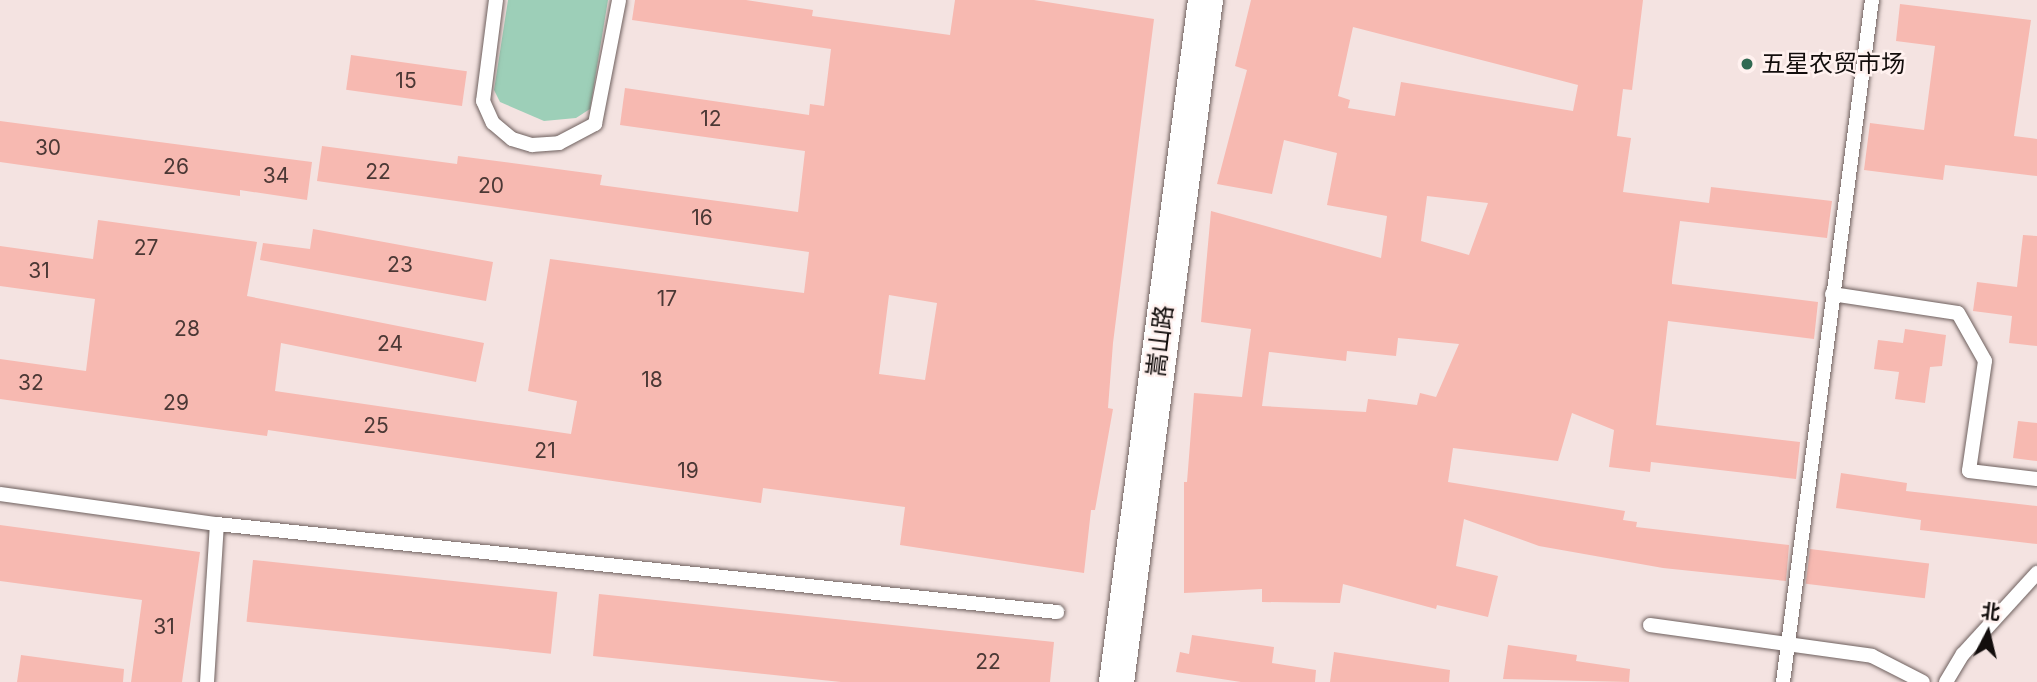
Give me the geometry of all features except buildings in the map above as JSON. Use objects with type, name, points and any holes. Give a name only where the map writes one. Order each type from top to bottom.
[{"type":"street","name":"嵩山路","points":[[1116,682],[1205,0]]},
{"type":"lane","points":[[496,0],[483,102],[493,123],[512,139],[532,145],[559,143],[595,124],[619,0]]},
{"type":"lane","points":[[1783,682],[1872,0]]},
{"type":"lane","points":[[1832,294],[1958,313],[1985,361],[1969,471],[2037,479]]},
{"type":"lane","points":[[0,494],[218,524],[1056,612]]},
{"type":"lane","points":[[206,682],[218,524]]},
{"type":"lane","points":[[1946,682],[1963,654],[2037,573]]},
{"type":"lane","points":[[1650,625],[1872,656],[1923,682]]},
{"type":"green space","points":[[508,0],[608,0],[590,109],[576,118],[544,121],[500,102],[494,90]]},
{"type":"place","name":"五星农贸市场","points":[[1747,64]]}]
